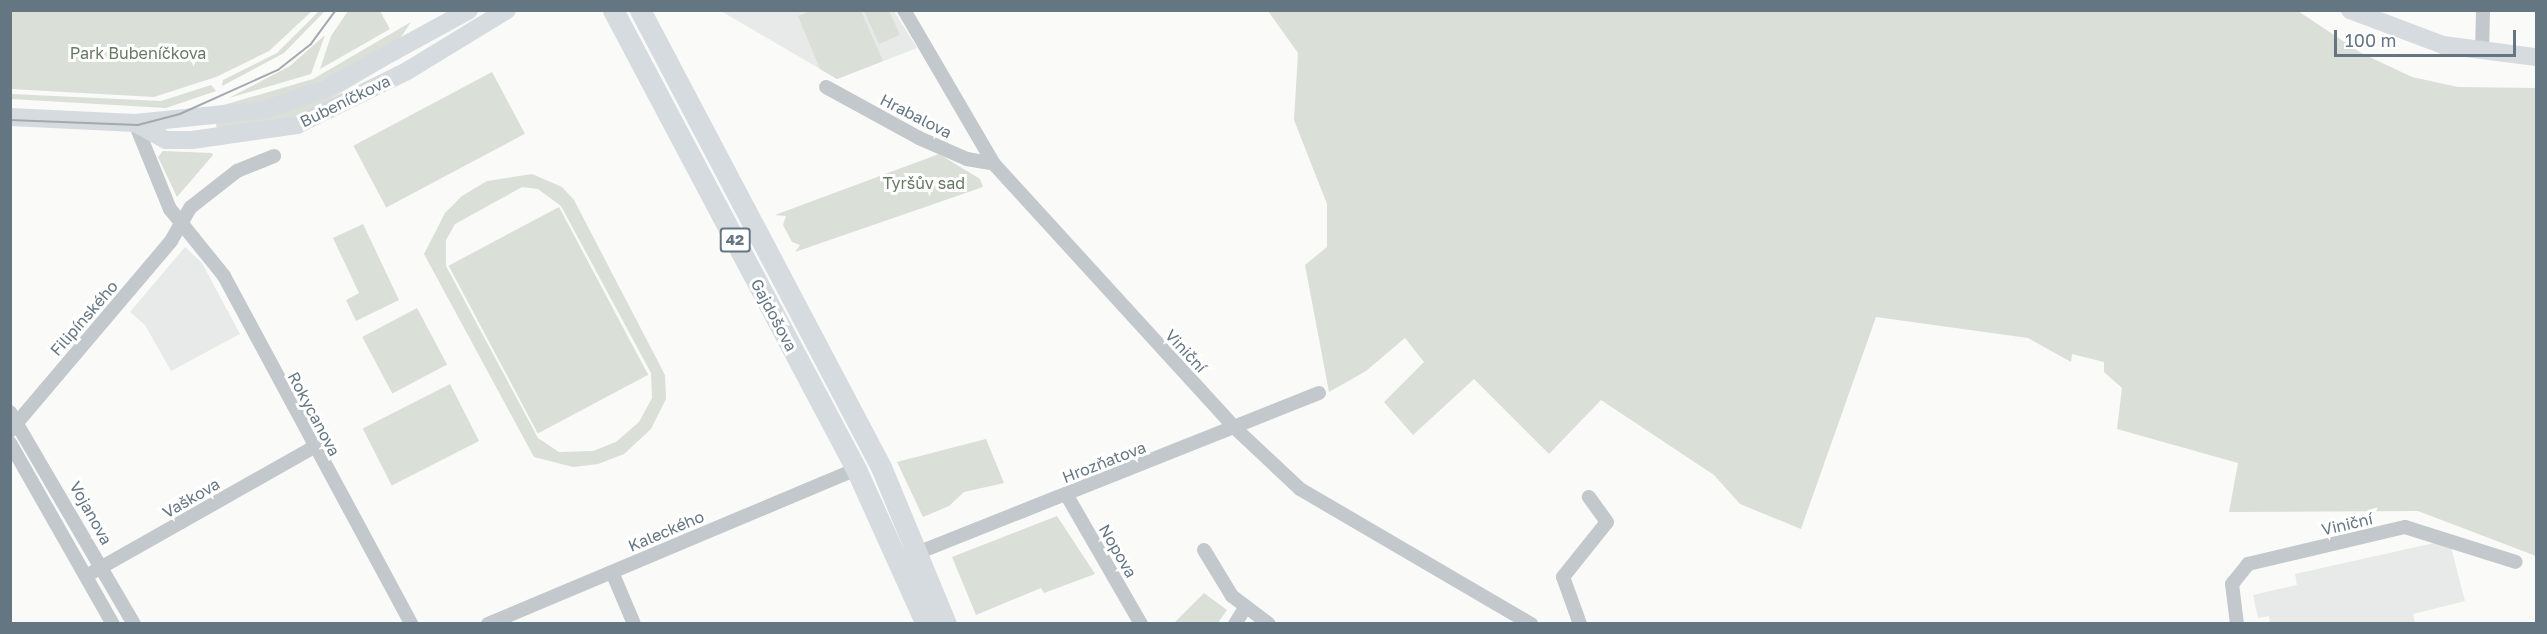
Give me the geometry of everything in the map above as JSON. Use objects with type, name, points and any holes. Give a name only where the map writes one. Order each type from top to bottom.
[{"type":"main road","name":"Gajdošova","points":[[613,10],[856,469],[926,624]]},
{"type":"main road","name":"Gajdošova","points":[[639,10],[881,467],[920,552],[946,624]]},
{"type":"street","name":"Bubeníčkova","points":[[10,117],[135,123],[246,114],[297,101],[469,10]]},
{"type":"street","name":"Bubeníčkova","points":[[135,123],[166,140],[192,140],[297,125],[407,70],[507,10]]},
{"type":"street","name":"Viniční","points":[[904,10],[994,164],[1235,428],[1300,489],[1530,624]]},
{"type":"street","points":[[2350,10],[2404,34],[2482,52],[2536,57]]},
{"type":"street","points":[[2482,10],[2482,52]]},
{"type":"street","name":"Hrabalova","points":[[826,87],[920,138],[967,159],[994,164]]},
{"type":"street","points":[[135,123],[180,225]]},
{"type":"street","points":[[180,225],[191,207],[227,177],[274,156]]},
{"type":"street","name":"Filipínského","points":[[13,421],[180,225]]},
{"type":"street","name":"Rokycanova","points":[[180,225],[224,276],[312,448],[411,624]]},
{"type":"street","name":"Hrozňatova","points":[[899,560],[1319,393]]},
{"type":"street","name":"Vojanova","points":[[13,421],[134,624]]},
{"type":"street","points":[[10,443],[113,624]]},
{"type":"street","name":"Vaškova","points":[[86,576],[312,448]]},
{"type":"street","name":"Kaleckého","points":[[488,624],[856,469]]},
{"type":"street","name":"Nopova","points":[[1066,494],[1141,624]]},
{"type":"street","points":[[1580,624],[1563,577],[1607,522],[1589,497]]},
{"type":"street","name":"Viniční","points":[[2237,624],[2232,584],[2248,564],[2393,530],[2414,528],[2516,562]]},
{"type":"street","points":[[1204,550],[1245,608],[1269,624]]},
{"type":"street","points":[[612,572],[634,624]]},
{"type":"street","points":[[1235,624],[1245,608]]},
{"type":"shaded area","points":[[721,11],[894,11],[917,48],[837,79]]},
{"type":"shaded area","points":[[185,247],[202,263],[240,334],[171,371],[145,325],[130,312]]},
{"type":"shaded area","points":[[2443,541],[2451,547],[2465,601],[2413,614],[2415,623],[2270,624],[2269,616],[2258,618],[2253,595],[2297,585],[2295,574]]},
{"type":"green space","name":"Park Bubeníčkova","points":[[10,11],[312,11],[269,51],[216,77],[154,97],[11,89]]},
{"type":"green space","points":[[319,11],[325,11],[284,53],[222,86],[223,80],[277,53]]},
{"type":"green space","points":[[348,11],[380,11],[390,29],[320,69],[331,36]]},
{"type":"green space","points":[[811,11],[861,11],[883,61],[837,79],[820,69],[798,16]]},
{"type":"green space","points":[[864,11],[889,11],[900,35],[879,44]]},
{"type":"green space","points":[[1268,11],[2298,11],[2361,53],[2412,77],[2458,87],[2536,88],[2536,556],[2418,511],[2229,512],[2238,463],[2117,429],[2122,388],[2104,372],[2104,362],[2072,354],[2071,362],[2028,338],[1876,317],[1801,529],[1740,504],[1714,475],[1601,400],[1549,454],[1474,379],[1413,435],[1384,402],[1424,362],[1405,338],[1366,371],[1329,392],[1305,265],[1327,247],[1327,204],[1294,120],[1298,53]]},
{"type":"green space","points":[[411,22],[399,40],[335,75],[273,100],[220,106],[313,79]]},
{"type":"green space","points":[[325,35],[311,74],[229,98],[290,66]]},
{"type":"green space","points":[[403,56],[303,115],[217,132],[216,123]]},
{"type":"green space","points":[[492,72],[525,134],[386,208],[353,146]]},
{"type":"green space","points":[[211,85],[216,91],[166,108],[11,99],[11,94],[161,101]]},
{"type":"green space","points":[[163,151],[212,153],[213,155],[177,197],[158,157]]},
{"type":"green space","name":"Tyršův sad","points":[[939,154],[980,179],[983,187],[795,252],[800,245],[792,242],[783,225],[786,216],[775,215]]},
{"type":"green space","points":[[532,174],[562,187],[574,200],[665,375],[666,399],[651,429],[624,454],[598,464],[573,467],[534,457],[424,254],[445,213],[462,196],[487,181]],"holes":[[[522,187],[538,189],[561,206],[651,373],[652,398],[639,422],[616,442],[593,451],[559,452],[538,438],[446,266],[446,240],[455,224]]]},
{"type":"green space","points":[[559,207],[648,375],[538,433],[449,266]]},
{"type":"green space","points":[[363,224],[399,300],[356,321],[346,300],[359,293],[333,238]]},
{"type":"green space","points":[[417,308],[447,365],[392,394],[362,337]]},
{"type":"green space","points":[[450,384],[479,441],[392,486],[363,428]]},
{"type":"green space","points":[[986,439],[1004,483],[964,492],[949,506],[923,517],[897,462]]},
{"type":"green space","points":[[1057,516],[1095,574],[1044,593],[1041,588],[976,615],[952,557]]},
{"type":"green space","points":[[1204,593],[1227,610],[1218,623],[1174,623]]},
{"type":"tram line","points":[[10,120],[138,125],[180,114],[278,70],[311,44],[336,10]]}]
